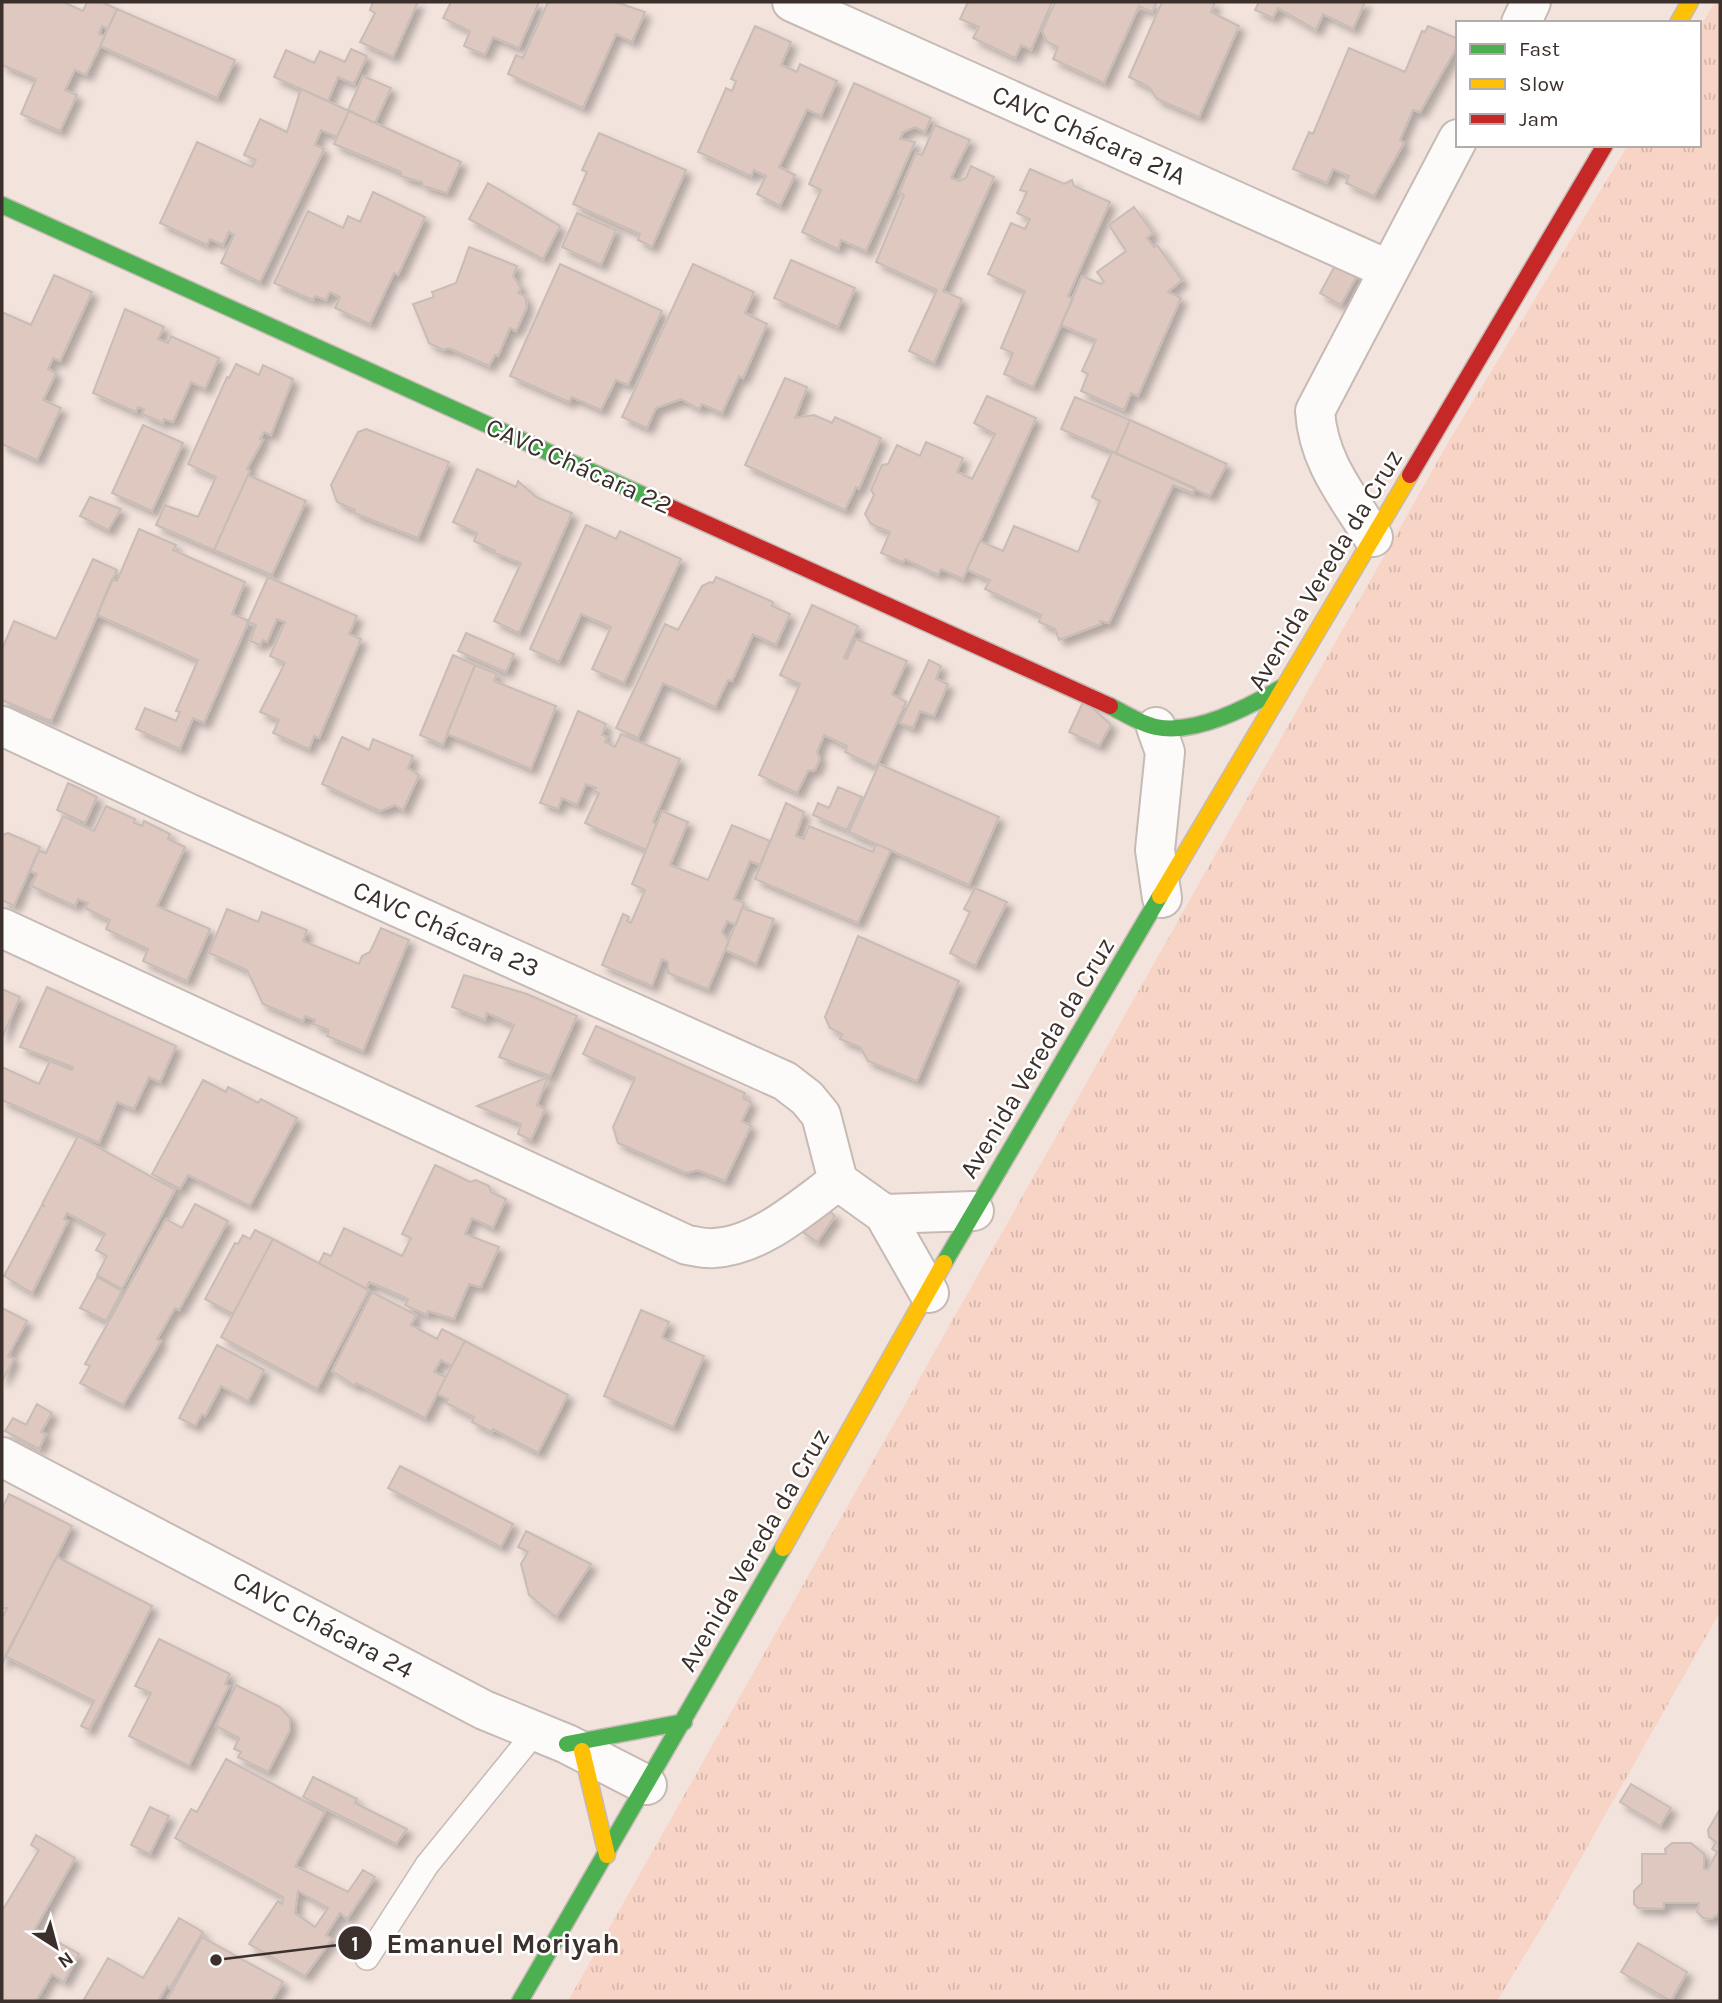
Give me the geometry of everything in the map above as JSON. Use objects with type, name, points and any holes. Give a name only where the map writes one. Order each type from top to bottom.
[{"type":"street","name":"CAVC Chácara 21A","points":[[792,2],[1387,269]]},
{"type":"street","points":[[1522,21],[1531,2]]},
{"type":"street","points":[[1679,21],[1690,2]]},
{"type":"street","points":[[1373,537],[1323,457],[1316,434],[1315,411],[1387,269],[1456,143]]},
{"type":"street","name":"Avenida Vereda da Cruz","points":[[520,2001],[684,1722],[974,1211],[1162,898],[1283,687],[1604,147]]},
{"type":"street","name":"CAVC Chácara 22","points":[[2,205],[1156,727],[1194,725],[1231,717],[1283,687]]},
{"type":"street","name":"CAVC Chácara 23","points":[[2,726],[213,825],[785,1081],[807,1098],[821,1115],[838,1181]]},
{"type":"street","points":[[1156,727],[1165,752],[1155,850],[1162,898]]},
{"type":"street","points":[[2,928],[687,1245],[715,1248],[739,1242],[770,1228],[838,1181],[884,1214],[929,1293]]},
{"type":"street","points":[[884,1214],[974,1211]]},
{"type":"street","name":"CAVC Chácara 24","points":[[2,1457],[484,1710],[562,1742],[647,1785]]},
{"type":"street","points":[[607,1855],[562,1742],[684,1722]]},
{"type":"lane","points":[[367,1958],[427,1865],[562,1742]]},
{"type":"green space","points":[[1715,2],[1720,2],[1720,1612],[1543,1925],[1497,2001],[568,2001],[1449,441],[1627,147],[1701,147],[1701,25]]},
{"type":"building","points":[[2,2],[63,2],[83,11],[87,2],[102,2],[117,9],[108,29],[102,26],[99,34],[105,36],[86,75],[75,70],[65,90],[77,95],[60,131],[21,114],[36,79],[2,65]]},
{"type":"building","points":[[373,2],[418,2],[393,57],[360,42],[375,13],[370,10]]},
{"type":"building","points":[[451,2],[539,2],[519,48],[493,37],[485,55],[464,46],[470,31],[443,18]]},
{"type":"building","points":[[548,2],[616,2],[645,12],[632,42],[616,34],[583,108],[508,74],[516,55],[523,58]]},
{"type":"building","points":[[968,2],[1052,2],[1031,50],[1021,45],[1015,58],[973,38],[979,27],[960,19]]},
{"type":"building","points":[[1055,2],[1157,2],[1152,12],[1139,6],[1104,83],[1053,59],[1058,47],[1047,42],[1042,31]]},
{"type":"building","points":[[1162,2],[1215,2],[1211,12],[1239,26],[1199,117],[1157,99],[1149,87],[1129,77]]},
{"type":"building","points":[[1259,2],[1365,2],[1353,29],[1323,14],[1316,30],[1278,8],[1273,18],[1255,10]]},
{"type":"building","points":[[117,9],[235,60],[217,98],[100,46]]},
{"type":"building","points":[[755,26],[791,42],[781,65],[797,72],[800,64],[837,81],[821,116],[807,109],[779,167],[795,175],[780,206],[757,194],[766,176],[754,170],[751,176],[698,152],[726,88],[732,91],[736,81],[731,79]]},
{"type":"building","points":[[1428,26],[1456,38],[1456,49],[1420,112],[1413,110],[1400,140],[1404,143],[1374,196],[1346,183],[1349,176],[1333,169],[1327,183],[1293,169],[1309,132],[1313,134],[1349,48],[1405,72],[1422,31],[1425,32]]},
{"type":"building","points":[[351,49],[367,56],[354,84],[338,77],[328,101],[274,77],[286,50],[314,63],[320,51],[345,62]]},
{"type":"building","points":[[363,76],[391,88],[375,123],[348,110]]},
{"type":"building","points":[[854,83],[931,118],[925,132],[915,127],[903,132],[900,139],[915,142],[866,251],[841,240],[838,249],[802,232],[821,190],[809,184]]},
{"type":"building","points":[[301,89],[349,111],[337,137],[321,130],[315,145],[324,149],[260,282],[221,263],[234,235],[229,232],[223,245],[210,239],[207,245],[160,223],[197,142],[252,167],[256,160],[244,155],[260,119],[287,132]]},
{"type":"building","points":[[349,111],[461,162],[447,193],[423,186],[422,182],[401,176],[401,172],[334,144]]},
{"type":"building","points":[[935,125],[970,140],[951,178],[959,181],[966,178],[971,166],[994,177],[943,291],[962,299],[934,363],[909,351],[937,290],[876,262],[904,195],[899,193],[916,153],[922,155]]},
{"type":"building","points":[[599,133],[686,170],[652,247],[638,240],[640,234],[573,204],[587,172],[582,170]]},
{"type":"building","points":[[1030,169],[1064,184],[1072,180],[1074,186],[1110,202],[1068,296],[1073,299],[1033,387],[1004,374],[1013,353],[1001,348],[1025,291],[988,274],[1011,223],[1025,229],[1030,219],[1017,213],[1027,192],[1020,190]]},
{"type":"building","points":[[488,183],[560,226],[543,259],[469,219]]},
{"type":"building","points":[[373,192],[425,217],[398,275],[394,273],[370,324],[335,308],[340,297],[330,292],[326,300],[315,296],[313,300],[274,283],[308,211],[343,228],[348,216],[360,222]]},
{"type":"building","points":[[1134,207],[1153,233],[1147,238],[1154,247],[1157,245],[1182,280],[1168,292],[1181,298],[1138,396],[1131,393],[1124,410],[1081,391],[1088,374],[1082,371],[1096,340],[1061,325],[1082,276],[1101,284],[1104,282],[1097,272],[1126,251],[1109,225]]},
{"type":"building","points":[[577,213],[616,230],[601,265],[562,247]]},
{"type":"building","points":[[469,247],[517,266],[513,276],[521,288],[518,293],[525,296],[527,307],[516,331],[510,328],[498,356],[495,355],[489,366],[449,348],[443,350],[429,343],[413,304],[434,297],[432,292],[456,283]]},
{"type":"building","points":[[791,260],[855,288],[838,327],[774,298]]},
{"type":"building","points":[[1337,262],[1359,272],[1341,305],[1320,293]]},
{"type":"building","points":[[560,264],[662,311],[628,385],[616,380],[601,410],[572,397],[569,402],[510,376]]},
{"type":"building","points":[[693,264],[754,292],[745,313],[767,324],[743,378],[739,376],[722,413],[702,404],[699,409],[681,399],[656,408],[647,428],[622,417]]},
{"type":"building","points":[[54,275],[92,292],[60,361],[53,358],[48,369],[56,373],[43,400],[61,408],[37,460],[2,444],[2,312],[31,325]]},
{"type":"building","points":[[125,309],[164,327],[158,339],[168,343],[171,336],[219,358],[205,389],[191,382],[173,422],[164,419],[163,423],[142,414],[144,409],[138,407],[136,412],[93,393]]},
{"type":"building","points":[[236,364],[259,375],[263,365],[293,379],[271,435],[264,432],[260,439],[263,440],[247,469],[250,471],[214,550],[156,525],[165,505],[198,517],[216,477],[188,464],[227,377],[229,378]]},
{"type":"building","points":[[785,378],[807,387],[795,418],[814,415],[832,423],[835,417],[881,438],[859,489],[856,487],[845,510],[745,465]]},
{"type":"building","points":[[987,396],[1036,418],[963,579],[941,569],[938,575],[905,559],[903,562],[881,553],[890,532],[871,524],[865,514],[874,495],[871,490],[882,465],[888,464],[897,445],[920,456],[926,442],[963,458],[957,472],[972,479],[995,434],[974,423]]},
{"type":"building","points":[[1075,397],[1130,420],[1116,453],[1061,429]]},
{"type":"building","points":[[1130,420],[1227,464],[1210,496],[1116,453]]},
{"type":"building","points":[[143,425],[183,443],[152,511],[112,493]]},
{"type":"building","points":[[366,429],[449,462],[418,538],[354,513],[355,510],[337,502],[331,485],[358,432]]},
{"type":"building","points":[[1112,452],[1195,488],[1193,493],[1173,485],[1109,623],[1100,621],[1101,624],[1059,640],[1055,629],[1039,622],[1041,615],[985,589],[990,580],[967,570],[980,541],[1003,551],[1014,526],[1078,552],[1100,501],[1092,497]]},
{"type":"building","points":[[477,469],[516,487],[518,481],[536,497],[572,513],[519,633],[494,621],[521,563],[494,553],[495,551],[474,541],[477,533],[453,522]]},
{"type":"building","points":[[248,475],[306,501],[272,575],[214,550]]},
{"type":"building","points":[[90,497],[121,509],[108,530],[80,516]]},
{"type":"building","points":[[586,525],[616,539],[620,531],[681,559],[624,683],[592,669],[611,627],[581,614],[559,662],[530,649]]},
{"type":"building","points":[[139,529],[176,545],[173,550],[245,582],[232,614],[247,620],[247,625],[204,723],[193,718],[180,749],[136,729],[145,708],[176,721],[180,712],[176,711],[198,660],[97,615],[112,579],[117,581]]},
{"type":"building","points":[[93,559],[117,570],[51,721],[2,700],[2,649],[14,621],[56,639]]},
{"type":"building","points":[[268,577],[357,616],[349,634],[361,639],[319,738],[314,736],[309,749],[273,733],[279,720],[260,712],[285,663],[270,656],[285,622],[277,619],[267,642],[263,640],[260,645],[250,641],[256,625],[248,622]]},
{"type":"building","points":[[716,577],[773,602],[772,606],[790,614],[776,645],[753,634],[732,681],[728,680],[715,707],[663,683],[638,738],[616,728],[665,624],[678,630],[702,586],[713,583]]},
{"type":"building","points":[[812,605],[858,626],[844,658],[847,659],[856,639],[907,661],[892,694],[906,702],[876,767],[845,752],[847,746],[824,735],[817,752],[820,759],[815,770],[808,771],[797,793],[759,775],[800,684],[780,675]]},
{"type":"building","points":[[466,633],[514,654],[506,672],[458,651]]},
{"type":"building","points":[[453,655],[475,665],[443,745],[420,735]]},
{"type":"building","points":[[929,660],[941,666],[936,679],[948,684],[934,716],[920,711],[913,728],[900,723]]},
{"type":"building","points":[[475,665],[497,674],[494,681],[556,706],[531,769],[447,734]]},
{"type":"building","points":[[1084,700],[1111,725],[1099,746],[1069,732]]},
{"type":"building","points":[[578,711],[606,724],[602,735],[607,737],[605,742],[615,747],[621,734],[680,759],[653,822],[656,824],[646,850],[585,823],[599,793],[594,791],[596,788],[586,784],[577,805],[562,798],[558,809],[540,803]]},
{"type":"building","points":[[342,737],[369,750],[373,739],[413,756],[408,768],[419,775],[403,810],[395,805],[380,811],[322,784]]},
{"type":"building","points":[[879,764],[999,817],[969,885],[849,832]]},
{"type":"building","points":[[68,783],[97,797],[85,823],[57,810]]},
{"type":"building","points":[[838,787],[862,797],[847,830],[813,815],[818,803],[829,808]]},
{"type":"building","points":[[786,803],[804,812],[796,836],[804,839],[809,826],[873,852],[876,844],[891,850],[858,923],[755,879]]},
{"type":"building","points":[[106,806],[135,819],[134,823],[142,826],[144,821],[170,834],[168,839],[185,847],[157,906],[210,929],[187,981],[143,961],[148,949],[106,929],[110,920],[85,908],[88,903],[78,899],[75,906],[31,886],[37,874],[30,871],[39,851],[46,853],[63,816],[94,831]]},
{"type":"building","points":[[662,811],[688,822],[670,865],[708,880],[732,825],[770,841],[760,865],[750,861],[734,899],[744,903],[736,925],[727,921],[722,932],[729,941],[708,989],[668,973],[668,962],[662,959],[652,986],[602,965],[623,914],[629,917],[627,921],[631,923],[645,890],[632,884]]},
{"type":"building","points":[[8,833],[40,847],[14,906],[2,900],[2,835]]},
{"type":"building","points":[[975,888],[1007,902],[975,966],[950,953],[970,912],[964,909]]},
{"type":"building","points":[[742,908],[774,919],[756,964],[725,950]]},
{"type":"building","points":[[227,909],[258,922],[262,912],[307,930],[303,941],[359,964],[362,956],[370,952],[381,928],[409,940],[363,1051],[327,1036],[329,1030],[313,1024],[315,1020],[305,1016],[303,1021],[263,1004],[247,970],[209,953]]},
{"type":"building","points":[[858,936],[959,981],[917,1081],[868,1061],[860,1047],[840,1039],[842,1034],[830,1028],[825,1017]]},
{"type":"building","points":[[464,975],[527,994],[577,1016],[550,1076],[499,1057],[514,1025],[487,1013],[485,1020],[452,1007]]},
{"type":"building","points":[[47,987],[176,1046],[160,1082],[149,1077],[134,1109],[117,1102],[99,1143],[2,1100],[2,1067],[39,1084],[50,1061],[72,1070],[73,1067],[20,1047]]},
{"type":"building","points":[[2,989],[20,997],[2,1038]]},
{"type":"building","points":[[596,1026],[745,1093],[743,1098],[751,1102],[742,1121],[751,1126],[725,1181],[698,1170],[686,1173],[618,1143],[613,1127],[635,1078],[583,1054]]},
{"type":"building","points":[[548,1077],[537,1105],[545,1109],[531,1140],[518,1134],[521,1124],[477,1106]]},
{"type":"building","points":[[203,1080],[226,1092],[228,1087],[258,1103],[261,1099],[297,1118],[250,1206],[188,1175],[180,1189],[152,1174]]},
{"type":"building","points":[[78,1136],[175,1190],[122,1289],[97,1275],[107,1256],[96,1250],[105,1234],[67,1213],[64,1219],[68,1221],[32,1293],[4,1276],[42,1205],[45,1207],[42,1204]]},
{"type":"building","points":[[435,1165],[470,1182],[476,1180],[489,1186],[491,1192],[506,1199],[493,1228],[472,1218],[465,1234],[499,1247],[481,1287],[469,1284],[454,1319],[428,1311],[427,1315],[405,1305],[408,1299],[369,1282],[366,1289],[319,1263],[324,1253],[331,1256],[344,1228],[402,1256],[411,1238],[402,1234]]},
{"type":"building","points":[[195,1204],[228,1221],[179,1310],[175,1308],[157,1339],[161,1341],[123,1405],[80,1383],[90,1366],[85,1364],[166,1219],[182,1228]]},
{"type":"building","points":[[830,1211],[835,1216],[817,1242],[800,1230],[810,1215]]},
{"type":"building","points":[[255,1230],[273,1239],[233,1314],[205,1299],[235,1243],[238,1244],[243,1235],[250,1239]]},
{"type":"building","points":[[273,1239],[369,1290],[317,1389],[221,1337]]},
{"type":"building","points":[[97,1277],[122,1291],[106,1321],[80,1308]]},
{"type":"building","points":[[372,1292],[416,1315],[411,1325],[437,1339],[442,1329],[465,1341],[452,1366],[441,1360],[434,1372],[446,1377],[425,1418],[356,1383],[355,1386],[332,1371]]},
{"type":"building","points":[[2,1308],[27,1321],[8,1356],[14,1359],[2,1381]]},
{"type":"building","points":[[641,1310],[669,1322],[662,1337],[704,1356],[673,1427],[604,1396]]},
{"type":"building","points":[[465,1341],[568,1395],[538,1453],[493,1429],[492,1432],[472,1422],[474,1417],[446,1403],[448,1399],[437,1394]]},
{"type":"building","points":[[217,1345],[264,1370],[248,1401],[221,1386],[205,1416],[202,1414],[195,1426],[179,1418]]},
{"type":"building","points":[[37,1404],[52,1413],[41,1432],[46,1434],[39,1449],[5,1431],[13,1418],[26,1425]]},
{"type":"building","points":[[400,1466],[513,1524],[501,1547],[388,1488]]},
{"type":"building","points":[[9,1494],[72,1526],[2,1664],[2,1618],[7,1608],[2,1608],[2,1509]]},
{"type":"building","points":[[526,1531],[591,1564],[556,1617],[529,1595],[521,1564],[528,1552],[518,1547]]},
{"type":"building","points":[[57,1557],[152,1606],[89,1730],[81,1726],[94,1701],[5,1656]]},
{"type":"building","points":[[159,1639],[230,1674],[225,1684],[229,1686],[189,1766],[129,1736],[151,1693],[135,1686]]},
{"type":"building","points":[[236,1685],[280,1707],[290,1718],[290,1730],[268,1772],[238,1757],[241,1752],[234,1749],[239,1738],[216,1726]]},
{"type":"building","points":[[226,1759],[325,1812],[295,1866],[348,1892],[363,1870],[375,1877],[347,1919],[340,1913],[326,1935],[332,1939],[305,1976],[249,1944],[278,1901],[282,1904],[283,1897],[175,1838],[191,1809],[197,1812]],"holes":[[[298,1891],[328,1908],[315,1927],[295,1913]]]},
{"type":"building","points":[[313,1777],[357,1799],[355,1803],[407,1829],[396,1844],[303,1797]]},
{"type":"building","points":[[1631,1784],[1671,1808],[1660,1826],[1620,1802]]},
{"type":"building","points":[[150,1807],[169,1816],[150,1854],[131,1845]]},
{"type":"building","points":[[1720,1809],[1720,1919],[1718,1914],[1711,1919],[1703,1918],[1697,1912],[1699,1903],[1664,1903],[1663,1909],[1638,1908],[1634,1904],[1634,1891],[1642,1883],[1642,1854],[1666,1854],[1665,1849],[1672,1843],[1691,1843],[1704,1854],[1704,1869],[1708,1869],[1717,1852],[1712,1849],[1716,1842],[1709,1837],[1708,1830]]},
{"type":"building","points":[[36,1835],[75,1858],[35,1929],[79,1954],[64,1982],[52,1974],[36,2001],[2,2001],[2,1911],[39,1850],[31,1845]]},
{"type":"building","points":[[179,1918],[203,1932],[170,1988],[167,1986],[158,2001],[83,2001],[108,1958],[143,1978]]},
{"type":"building","points":[[202,1937],[283,1982],[272,2001],[166,2001]]},
{"type":"building","points":[[1638,1943],[1687,1972],[1671,2001],[1621,1972]]},
{"type":"traffic: fast","points":[[2,205],[665,505]]},
{"type":"traffic: fast","points":[[1110,706],[1150,726],[1188,727],[1221,718],[1281,688]]},
{"type":"traffic: fast","points":[[944,1263],[1160,896]]},
{"type":"traffic: fast","points":[[520,2001],[783,1548]]},
{"type":"traffic: fast","points":[[567,1744],[684,1722]]},
{"type":"traffic: slow","points":[[1679,21],[1690,2]]},
{"type":"traffic: slow","points":[[1160,896],[1410,475]]},
{"type":"traffic: slow","points":[[783,1548],[944,1263]]},
{"type":"traffic: slow","points":[[582,1751],[607,1855]]},
{"type":"traffic: jam","points":[[1410,475],[1604,147]]},
{"type":"traffic: jam","points":[[665,505],[1110,706]]},
{"type":"place","name":"Emanuel Moriyah","points":[[216,1960]]}]
